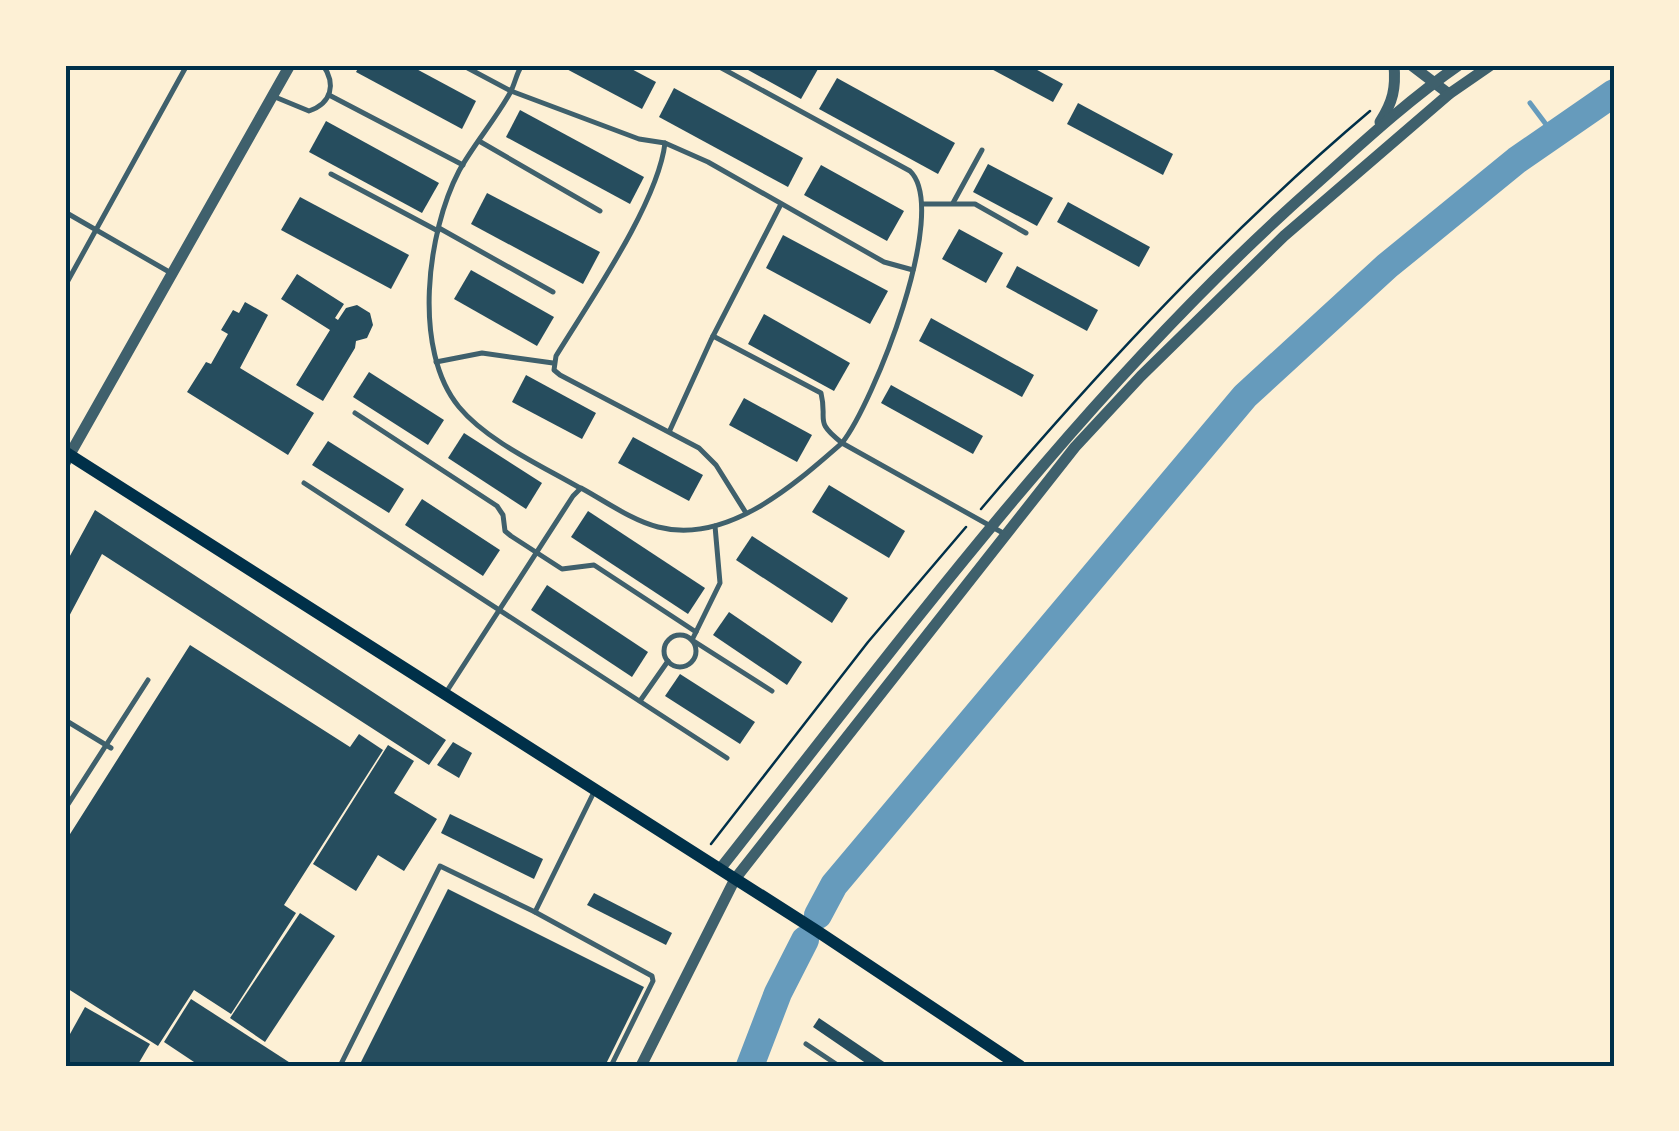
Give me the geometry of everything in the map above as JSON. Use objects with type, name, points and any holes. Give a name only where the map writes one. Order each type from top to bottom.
[{"type":"main road","points":[[66,456],[720,869],[1011,1064]]},
{"type":"street","points":[[66,456],[290,65]]},
{"type":"street","points":[[1375,131],[1391,105],[1396,86],[1394,65]]},
{"type":"street","points":[[1411,65],[1436,81]]},
{"type":"street","points":[[1425,65],[1449,94]]},
{"type":"street","points":[[720,869],[992,527],[1108,390],[1256,237],[1375,131],[1459,65]]},
{"type":"street","points":[[641,1066],[735,879],[1074,447],[1236,280],[1449,94],[1491,65]]},
{"type":"lane","points":[[65,286],[187,65]]},
{"type":"lane","points":[[272,95],[309,112],[325,103],[331,77],[323,65]]},
{"type":"lane","points":[[462,65],[511,91],[639,139],[665,142],[884,262],[914,270]]},
{"type":"lane","points":[[522,65],[511,91],[463,166],[438,229],[428,334],[436,362],[459,406],[525,457],[654,526],[680,531],[714,526],[746,513],[794,485],[842,443],[868,399],[914,270],[922,204],[916,178],[910,172],[716,65]]},
{"type":"lane","points":[[329,95],[463,166]]},
{"type":"lane","points":[[479,141],[600,211]]},
{"type":"lane","points":[[553,363],[659,173],[665,142]]},
{"type":"lane","points":[[951,206],[982,150]]},
{"type":"lane","points":[[331,174],[554,292]]},
{"type":"lane","points":[[670,430],[712,336],[782,204]]},
{"type":"lane","points":[[922,204],[975,204],[1026,233]]},
{"type":"lane","points":[[65,212],[172,273]]},
{"type":"lane","points":[[712,336],[821,393],[821,419],[826,430],[842,443],[1006,535]]},
{"type":"lane","points":[[436,362],[482,353],[553,363]]},
{"type":"lane","points":[[553,363],[560,375],[699,448],[716,464],[746,513]]},
{"type":"lane","points":[[355,413],[497,506],[505,531],[536,552],[569,570],[584,564],[594,566],[696,632]]},
{"type":"lane","points":[[304,483],[727,758]]},
{"type":"lane","points":[[444,694],[573,496],[582,488]]},
{"type":"lane","points":[[714,526],[720,583],[692,640],[696,655],[690,664],[680,667],[668,661],[664,649],[669,640],[683,635],[692,640],[772,691]]},
{"type":"lane","points":[[640,702],[668,661]]},
{"type":"lane","points":[[65,809],[109,747],[148,680]]},
{"type":"lane","points":[[65,720],[109,747]]},
{"type":"lane","points":[[535,912],[595,790]]},
{"type":"lane","points":[[340,1066],[440,866],[652,976],[611,1066]]},
{"type":"lane","points":[[806,1044],[830,1064],[839,1066]]},
{"type":"building","points":[[360,65],[409,65],[476,101],[462,129],[356,72]]},
{"type":"building","points":[[559,65],[624,65],[656,82],[642,109]]},
{"type":"building","points":[[739,65],[811,65],[818,69],[801,99]]},
{"type":"building","points":[[984,65],[1028,65],[1063,84],[1053,102]]},
{"type":"building","points":[[837,78],[955,143],[938,174],[819,109]]},
{"type":"building","points":[[674,88],[803,158],[788,187],[659,117]]},
{"type":"building","points":[[1078,103],[1173,154],[1163,175],[1067,124]]},
{"type":"building","points":[[520,110],[644,177],[630,204],[506,137]]},
{"type":"building","points":[[326,121],[439,183],[422,213],[309,152]]},
{"type":"building","points":[[988,164],[1053,198],[1037,226],[973,192]]},
{"type":"building","points":[[821,165],[904,211],[887,241],[804,195]]},
{"type":"building","points":[[487,193],[600,252],[583,284],[471,224]]},
{"type":"building","points":[[300,197],[409,255],[391,289],[281,230]]},
{"type":"building","points":[[1068,202],[1150,247],[1139,267],[1057,222]]},
{"type":"building","points":[[959,229],[1003,253],[986,283],[942,259]]},
{"type":"building","points":[[783,235],[888,291],[870,324],[766,268]]},
{"type":"building","points":[[1017,266],[1098,310],[1087,331],[1006,287]]},
{"type":"building","points":[[471,270],[554,317],[537,346],[454,299]]},
{"type":"building","points":[[297,274],[344,304],[335,318],[338,320],[346,308],[357,305],[370,313],[373,325],[367,338],[356,341],[323,401],[296,385],[330,330],[281,299]]},
{"type":"building","points":[[245,302],[268,315],[240,368],[314,413],[288,455],[187,392],[206,362],[211,364],[228,334],[221,330],[233,310],[239,313]]},
{"type":"building","points":[[764,314],[850,363],[834,391],[748,344]]},
{"type":"building","points":[[931,318],[1034,375],[1022,397],[919,341]]},
{"type":"building","points":[[369,372],[444,420],[428,445],[353,397]]},
{"type":"building","points":[[526,375],[596,413],[582,439],[512,402]]},
{"type":"building","points":[[891,385],[983,436],[973,454],[881,403]]},
{"type":"building","points":[[744,398],[812,435],[797,462],[729,425]]},
{"type":"building","points":[[464,433],[542,483],[526,509],[448,458]]},
{"type":"building","points":[[633,437],[703,475],[689,501],[618,463]]},
{"type":"building","points":[[328,441],[404,489],[389,513],[312,465]]},
{"type":"building","points":[[829,485],[905,531],[889,558],[812,512]]},
{"type":"building","points":[[422,499],[500,550],[483,576],[405,525]]},
{"type":"building","points":[[95,510],[446,740],[429,765],[102,554],[65,624],[65,565]]},
{"type":"building","points":[[588,511],[705,588],[688,614],[571,537]]},
{"type":"building","points":[[752,536],[848,598],[832,623],[736,560]]},
{"type":"building","points":[[547,585],[648,652],[632,677],[531,610]]},
{"type":"building","points":[[729,612],[802,662],[787,685],[713,635]]},
{"type":"building","points":[[190,645],[350,747],[359,734],[383,750],[284,905],[296,913],[231,1014],[194,990],[158,1046],[65,987],[65,842]]},
{"type":"building","points":[[680,674],[755,722],[740,744],[665,696]]},
{"type":"building","points":[[453,742],[472,753],[459,778],[437,765]]},
{"type":"building","points":[[388,745],[414,761],[394,793],[437,819],[404,871],[378,855],[356,891],[313,864]]},
{"type":"building","points":[[450,814],[543,859],[534,879],[441,833]]},
{"type":"building","points":[[448,889],[644,987],[605,1066],[359,1066]]},
{"type":"building","points":[[594,893],[672,933],[666,945],[587,905]]},
{"type":"building","points":[[300,913],[335,936],[265,1042],[230,1018]]},
{"type":"building","points":[[191,999],[295,1066],[200,1066],[164,1042]]},
{"type":"building","points":[[85,1007],[150,1044],[137,1066],[65,1066],[65,1043]]},
{"type":"building","points":[[819,1018],[890,1066],[870,1066],[813,1027]]},
{"type":"waterway","points":[[818,915],[834,885],[1245,396],[1387,266],[1517,160],[1614,93]]},
{"type":"waterway","points":[[1530,103],[1554,135]]},
{"type":"waterway","points":[[750,1066],[778,993],[805,940]]}]
